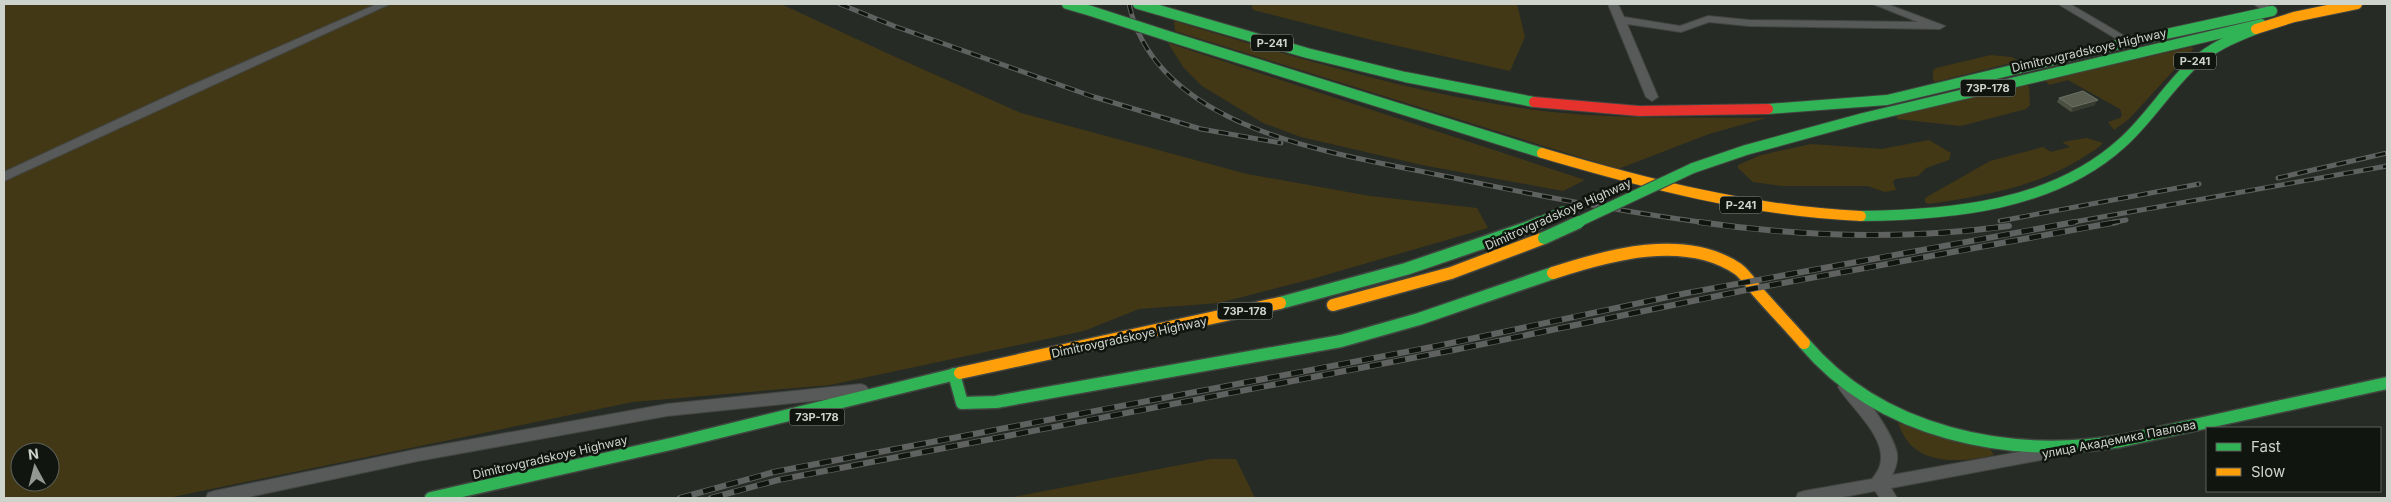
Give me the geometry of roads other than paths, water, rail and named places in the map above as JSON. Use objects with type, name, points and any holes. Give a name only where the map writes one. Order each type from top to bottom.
[{"type":"main road","name":"Р-241","points":[[1066,4],[1580,165],[1685,194],[1751,207],[1816,214],[1879,216],[1964,210],[1997,203],[2064,181],[2107,157],[2130,136],[2196,60],[2217,46],[2286,18]]},
{"type":"main road","name":"Р-241","points":[[1138,4],[1307,53],[1405,77],[1541,103],[1640,111],[1731,111],[1805,108],[1888,100]]},
{"type":"main road","name":"Dimitrovgradskoye Highway","points":[[1824,116],[2129,42],[2303,4]]},
{"type":"main road","name":"Dimitrovgradskoye Highway","points":[[1319,309],[1384,293],[1451,273],[1544,238],[1693,168],[1746,150],[1863,118],[2049,72],[2286,18],[2357,4]]},
{"type":"main road","name":"Dimitrovgradskoye Highway","points":[[1617,187],[1652,171]]},
{"type":"main road","name":"Dimitrovgradskoye Highway","points":[[431,498],[675,443],[897,386],[1325,293],[1449,256],[1530,227],[1573,207]]},
{"type":"main road","points":[[954,374],[962,403],[996,402],[1317,346],[1412,321],[1573,266],[1632,254],[1667,251],[1706,254],[1738,269],[1826,368],[1842,383],[1884,406],[1920,422],[1979,440],[2037,447],[2090,445]]},
{"type":"main road","name":"улица Академика Павлова","points":[[2090,445],[2387,383]]},
{"type":"main road","name":"Dimitrovgradskoye Highway","points":[[675,443],[883,404]]},
{"type":"street","points":[[4,177],[188,90],[384,4]]},
{"type":"street","points":[[1613,4],[1652,97]]},
{"type":"street","points":[[1621,20],[1680,29],[1708,20],[1748,23],[1940,26],[1878,4]]},
{"type":"street","points":[[2064,4],[2129,42]]},
{"type":"street","points":[[2258,4],[2272,11]]},
{"type":"street","points":[[1842,383],[1874,423],[1889,449],[1889,464],[1878,483],[1889,498]]},
{"type":"street","points":[[214,498],[418,455],[667,410],[897,386]]},
{"type":"street","points":[[738,427],[756,416],[756,406],[751,400]]},
{"type":"street","name":"улица Академика Павлова","points":[[1804,498],[2090,445]]},
{"type":"railway","points":[[840,4],[894,26],[1091,96],[1201,129],[1281,143]]},
{"type":"railway","points":[[1129,4],[1147,48],[1177,83],[1216,110],[1262,131],[1312,147],[1362,159],[1517,191],[1644,214],[1708,223]]},
{"type":"railway","points":[[2278,178],[2387,153]]},
{"type":"railway","points":[[2068,223],[2387,166]]},
{"type":"railway","points":[[2000,221],[2199,184]]},
{"type":"railway","points":[[2110,223],[2126,220]]},
{"type":"railway","points":[[1699,222],[1776,231],[1854,235],[1931,233],[2009,226]]},
{"type":"railway","points":[[680,498],[774,472],[1437,346],[1687,293],[2075,222]]},
{"type":"railway","points":[[711,498],[778,480],[1454,350],[1756,288],[2117,222]]}]
